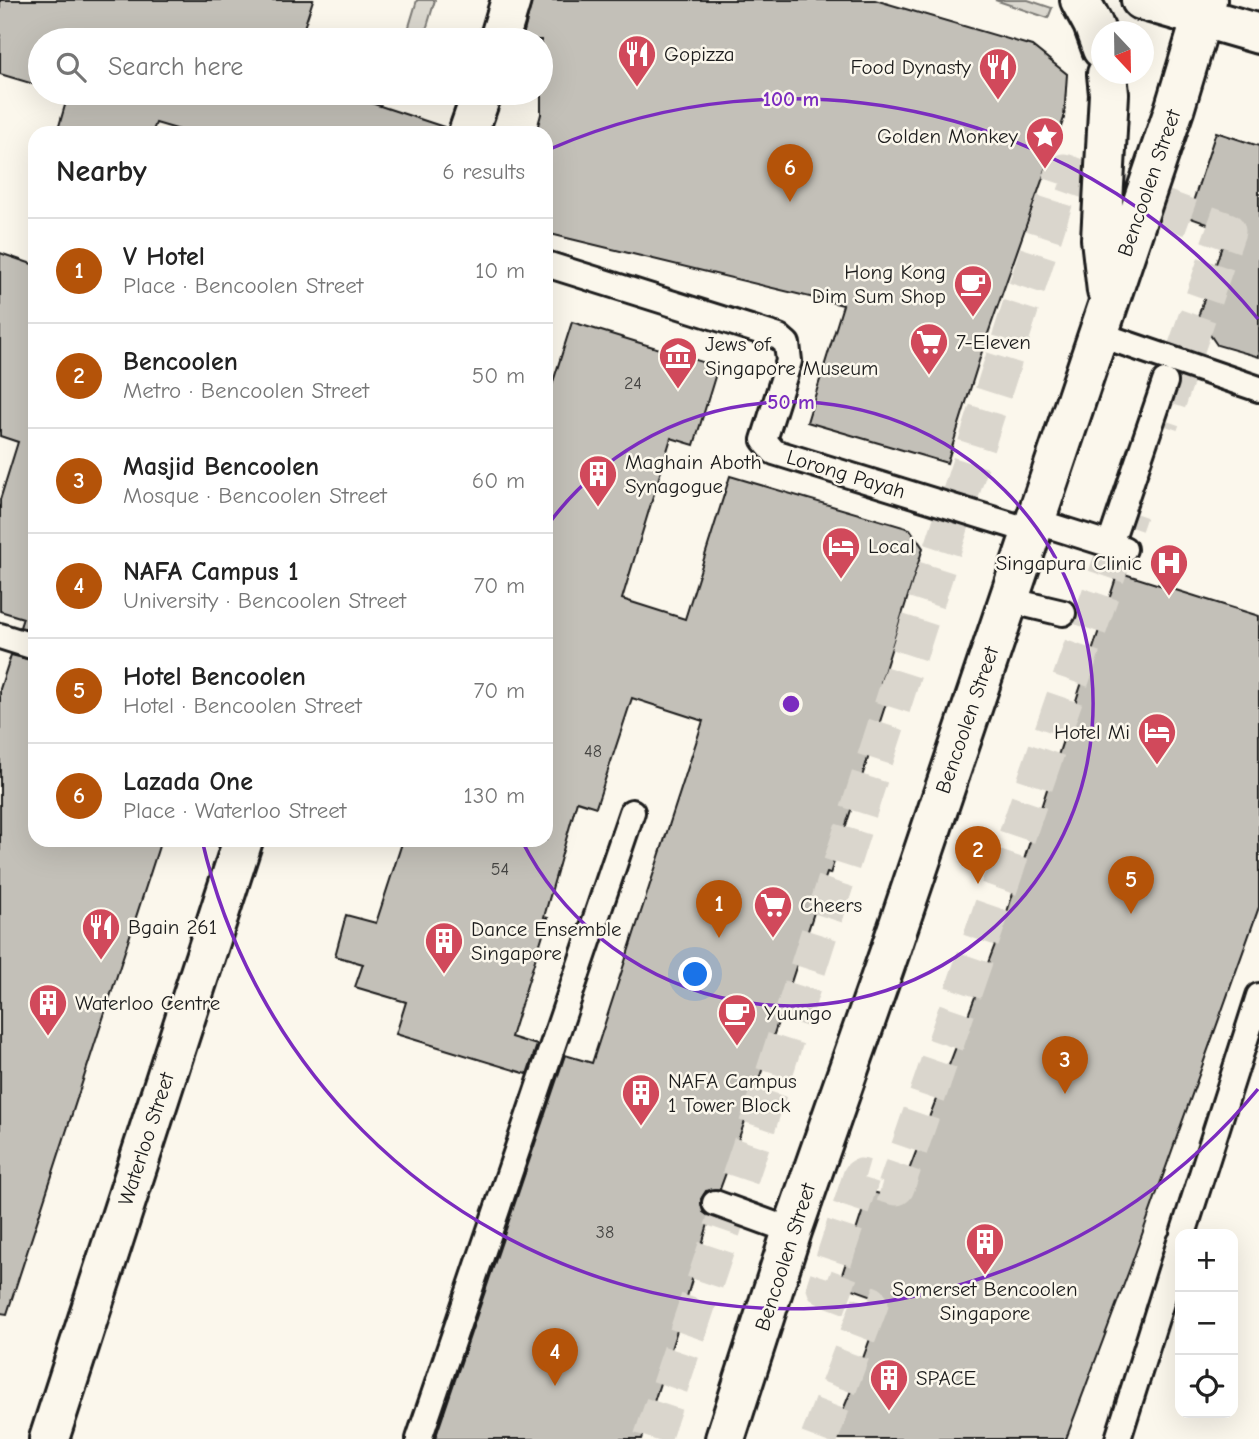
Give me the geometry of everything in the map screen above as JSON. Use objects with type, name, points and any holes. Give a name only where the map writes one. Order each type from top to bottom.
[{"type":"main road","points":[[503,28],[511,0]]},
{"type":"main road","points":[[1080,0],[1091,21]]},
{"type":"main road","points":[[1141,0],[1204,9],[1259,34]]},
{"type":"main road","name":"Bencoolen Street","points":[[725,1439],[792,1231],[1175,107],[1204,9]]},
{"type":"main road","points":[[1103,319],[1101,239],[1108,84]]},
{"type":"main road","points":[[470,126],[478,105]]},
{"type":"main road","name":"Waterloo Street","points":[[49,1439],[241,847]]},
{"type":"lane","name":"Lorong Payah","points":[[553,266],[779,337],[787,344],[789,361],[764,439],[774,452],[1033,526]]},
{"type":"lane","points":[[1103,319],[1259,389]]},
{"type":"lane","points":[[1033,526],[1118,546],[1165,382]]},
{"type":"lane","points":[[1009,600],[1063,613]]},
{"type":"lane","points":[[0,636],[28,645]]},
{"type":"lane","points":[[419,1439],[464,1330],[632,812]]},
{"type":"lane","points":[[1185,1229],[1259,996]]},
{"type":"lane","points":[[715,1203],[792,1231]]},
{"type":"lane","points":[[1118,1439],[1175,1258]]},
{"type":"shaded area","points":[[417,0],[435,0],[427,28],[409,28]]},
{"type":"shaded area","points":[[995,0],[1028,0],[1052,8],[1048,18]]},
{"type":"building","points":[[0,0],[313,0],[304,28],[28,28],[28,82],[0,74]]},
{"type":"building","points":[[532,0],[875,0],[1032,46],[1067,74],[1064,118],[984,345],[947,463],[807,422],[843,305],[553,235],[553,126],[538,126],[541,105],[553,105],[553,28],[525,28]]},
{"type":"building","points":[[65,105],[377,105],[441,126],[166,126],[156,123],[155,126],[59,126]]},
{"type":"building","points":[[1216,132],[1259,146],[1259,357],[1217,345],[1198,317],[1227,231],[1188,217]]},
{"type":"building","points":[[0,253],[28,263],[28,629],[20,627],[23,618],[0,611],[0,500],[18,442],[0,436]]},
{"type":"building","points":[[572,322],[718,367],[694,445],[671,438],[622,599],[685,619],[730,476],[910,529],[923,548],[881,682],[892,685],[830,874],[827,873],[748,1113],[720,1189],[706,1191],[701,1199],[703,1212],[710,1217],[642,1439],[435,1439],[565,1055],[592,1063],[703,721],[632,698],[596,807],[577,801],[544,917],[548,918],[511,1037],[537,1045],[527,1074],[396,1034],[406,1002],[355,987],[363,964],[335,956],[346,915],[376,923],[401,847],[553,847],[553,382]]},
{"type":"building","points":[[1118,572],[1259,616],[1259,907],[1066,1439],[831,1439],[884,1300],[839,1284],[869,1191],[898,1199],[1004,921]]},
{"type":"building","name":"Waterloo Centre","points":[[11,655],[28,659],[28,847],[159,847],[7,1314],[0,1313],[0,689]]},
{"type":"tunnel","points":[[652,1439],[757,1127],[1064,172],[1227,231],[1160,424]]},
{"type":"tunnel","points":[[819,1439],[870,1304],[825,1287],[861,1177],[896,1187],[1129,511]]},
{"type":"place","name":"Gopizza","points":[[637,88]]},
{"type":"place","name":"Food Dynasty","points":[[998,101]]},
{"type":"place","name":"Golden Monkey","points":[[1045,170]]},
{"type":"place","name":"Lazada One","points":[[790,202]]},
{"type":"place","name":"Hong Kong Dim Sum Shop","points":[[973,318]]},
{"type":"place","name":"7-Eleven","points":[[929,376]]},
{"type":"place","name":"Jews of Singapore Museum","points":[[678,390]]},
{"type":"place","name":"Maghain Aboth Synagogue","points":[[598,508]]},
{"type":"place","name":"Local","points":[[841,580]]},
{"type":"place","name":"Singapura Clinic","points":[[1169,597]]},
{"type":"place","name":"Hotel Mi","points":[[1157,766]]},
{"type":"place","name":"Bencoolen","points":[[978,884]]},
{"type":"place","name":"Hotel Bencoolen","points":[[1131,914]]},
{"type":"place","name":"V Hotel","points":[[719,938]]},
{"type":"place","name":"Cheers","points":[[773,939]]},
{"type":"place","name":"Bgain 261","points":[[101,961]]},
{"type":"place","name":"Dance Ensemble Singapore","points":[[444,975]]},
{"type":"place","name":"Waterloo Centre","points":[[48,1037]]},
{"type":"place","name":"Yuungo","points":[[737,1047]]},
{"type":"place","name":"Masjid Bencoolen","points":[[1065,1094]]},
{"type":"place","name":"NAFA Campus 1 Tower Block","points":[[641,1127]]},
{"type":"place","name":"Somerset Bencoolen Singapore","points":[[985,1276]]},
{"type":"place","name":"NAFA Campus 1","points":[[555,1386]]},
{"type":"place","name":"SPACE","points":[[889,1412]]}]
